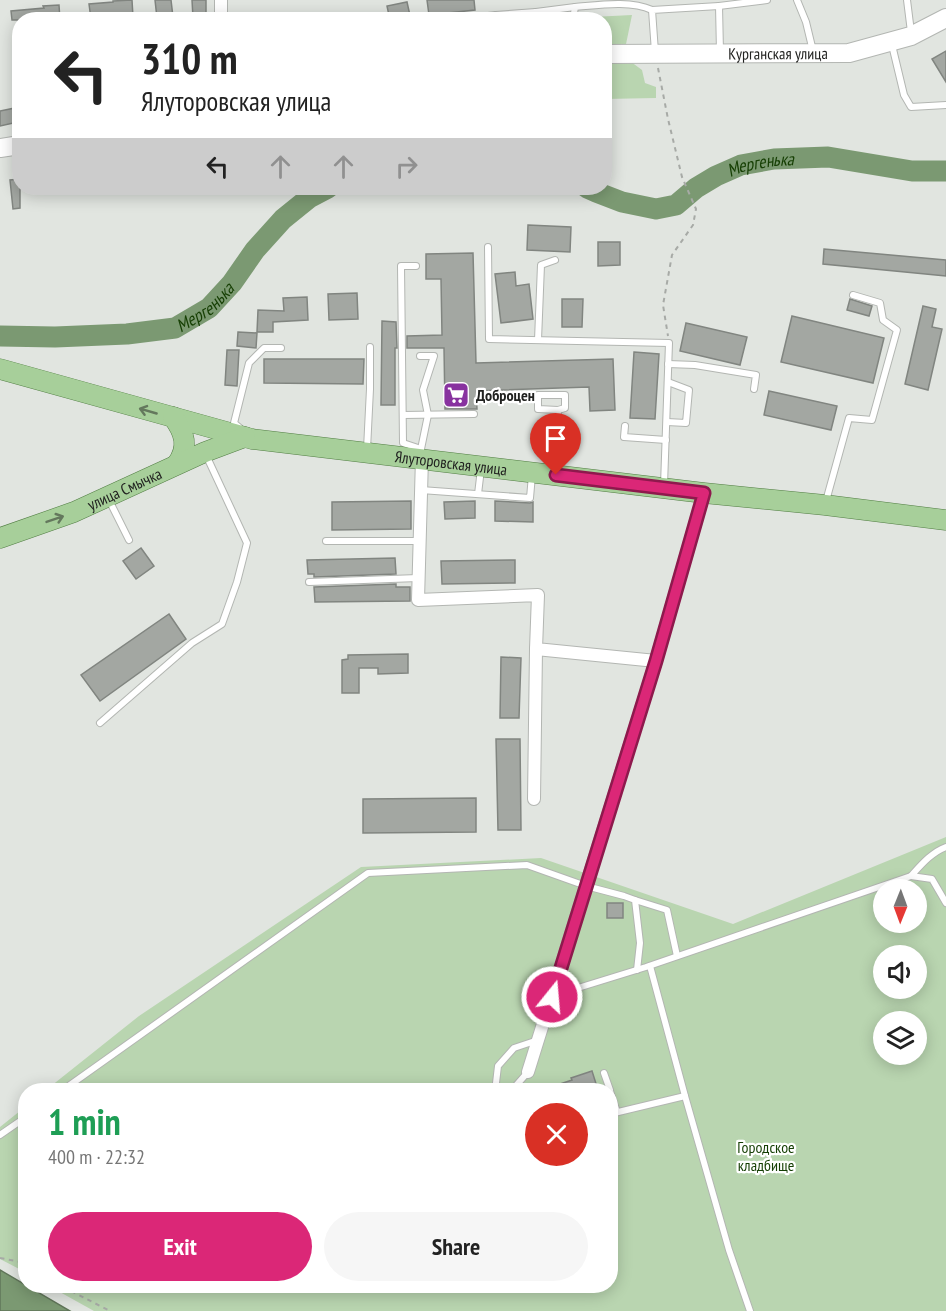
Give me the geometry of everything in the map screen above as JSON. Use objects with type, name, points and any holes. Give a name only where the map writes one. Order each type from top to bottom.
[{"type":"main road","name":"Курганская улица","points":[[612,54],[849,53],[911,36],[946,18]]},
{"type":"main road","name":"Ялуторовская улица","points":[[0,369],[248,438],[367,452],[422,454],[481,466],[946,520]]},
{"type":"main road","points":[[173,417],[183,436],[185,446],[184,453],[177,464]]},
{"type":"main road","name":"улица Смычка","points":[[0,537],[74,512],[205,452],[248,438]]},
{"type":"street","points":[[422,454],[418,600],[538,595],[534,799]]},
{"type":"street","points":[[528,1072],[656,661],[704,493]]},
{"type":"street","points":[[536,649],[656,661]]},
{"type":"lane","points":[[536,12],[624,3],[643,5],[652,10],[719,6],[767,0]]},
{"type":"lane","points":[[796,0],[806,22],[813,53]]},
{"type":"lane","points":[[907,0],[911,36]]},
{"type":"lane","points":[[719,6],[720,53]]},
{"type":"lane","points":[[574,7],[574,12]]},
{"type":"lane","points":[[652,10],[655,53]]},
{"type":"lane","points":[[891,41],[904,95],[911,107],[946,105]]},
{"type":"lane","points":[[488,247],[489,339],[669,343],[664,488]]},
{"type":"lane","points":[[538,340],[541,265],[555,260]]},
{"type":"lane","points":[[416,266],[401,266],[403,443],[422,454],[428,415],[423,390],[434,356],[420,356]]},
{"type":"lane","points":[[825,505],[849,418],[872,420],[897,330],[883,320],[880,303],[853,295]]},
{"type":"lane","points":[[367,452],[370,347]]},
{"type":"lane","points":[[248,438],[234,423],[249,363],[264,348],[281,348]]},
{"type":"lane","points":[[668,364],[694,365],[756,375],[754,388]]},
{"type":"lane","points":[[667,422],[686,423],[689,390],[668,382]]},
{"type":"lane","points":[[538,395],[565,396],[565,408],[558,410],[538,410],[538,395]]},
{"type":"lane","points":[[556,475],[558,410]]},
{"type":"lane","points":[[403,416],[474,414]]},
{"type":"lane","points":[[625,426],[624,437],[666,440]]},
{"type":"lane","points":[[100,723],[192,643],[222,624],[237,582],[246,543],[205,452]]},
{"type":"lane","points":[[478,494],[481,466]]},
{"type":"lane","points":[[421,490],[530,498],[532,472]]},
{"type":"lane","points":[[108,496],[129,540]]},
{"type":"lane","points":[[326,541],[420,541]]},
{"type":"lane","points":[[309,582],[419,578]]},
{"type":"lane","points":[[911,876],[923,863],[946,847]]},
{"type":"lane","points":[[73,1083],[368,873],[527,865],[667,910],[677,956]]},
{"type":"lane","points":[[552,997],[650,966],[911,876],[932,879],[946,903]]},
{"type":"lane","points":[[635,900],[640,943],[637,970]]},
{"type":"lane","points":[[650,966],[729,1250],[750,1311]]},
{"type":"lane","points":[[496,1083],[498,1066],[514,1048],[538,1040]]},
{"type":"lane","points":[[518,1083],[528,1072]]},
{"type":"lane","points":[[604,1074],[607,1083]]},
{"type":"lane","points":[[618,1112],[685,1096]]},
{"type":"lane","points":[[0,1135],[18,1123]]},
{"type":"path","points":[[655,53],[682,177],[696,209],[693,225],[672,255],[663,305],[669,343]]},
{"type":"path","points":[[0,1258],[18,1261]]},
{"type":"path","points":[[75,1293],[110,1311]]},
{"type":"green space","points":[[632,15],[625,49],[612,51],[612,16]]},
{"type":"green space","points":[[619,53],[642,70],[645,83],[656,87],[656,98],[612,99],[612,57]]},
{"type":"green space","name":"Городское кладбище","points":[[946,837],[946,1311],[94,1311],[62,1293],[618,1293],[618,1083],[55,1083],[139,1016],[361,867],[541,858],[733,924]]},
{"type":"green space","points":[[18,1113],[18,1268],[0,1259],[0,1127]]},
{"type":"shaded area","points":[[0,1270],[18,1281],[18,1293],[39,1293],[70,1311],[0,1311]]},
{"type":"building","points":[[132,0],[133,12],[90,12],[89,4]]},
{"type":"building","points":[[155,0],[171,0],[172,12],[156,12]]},
{"type":"building","points":[[192,0],[206,0],[206,12],[193,12]]},
{"type":"building","points":[[427,0],[474,0],[475,10],[429,12]]},
{"type":"building","points":[[407,2],[409,12],[388,12],[387,6]]},
{"type":"building","points":[[59,5],[59,12],[12,12],[12,20],[11,11],[44,8],[43,6]]},
{"type":"building","points":[[946,51],[946,82],[932,59]]},
{"type":"building","points":[[12,109],[12,123],[0,126],[0,111]]},
{"type":"building","points":[[10,180],[12,180],[12,195],[20,195],[20,208],[13,209]]},
{"type":"building","points":[[528,225],[571,227],[570,252],[527,250]]},
{"type":"building","points":[[598,242],[620,242],[620,265],[598,266]]},
{"type":"building","points":[[824,249],[946,260],[946,276],[823,264]]},
{"type":"building","points":[[473,253],[476,363],[613,359],[615,410],[590,411],[589,387],[476,391],[477,409],[445,409],[444,348],[407,348],[407,336],[442,335],[441,279],[426,279],[426,254]]},
{"type":"building","points":[[515,272],[516,286],[529,284],[533,319],[501,323],[495,274]]},
{"type":"building","points":[[357,293],[358,319],[329,320],[328,294]]},
{"type":"building","points":[[307,297],[308,320],[273,322],[273,332],[257,332],[258,310],[284,311],[283,298]]},
{"type":"building","points":[[562,299],[583,299],[582,327],[562,327]]},
{"type":"building","points":[[850,299],[872,306],[869,316],[847,310]]},
{"type":"building","points":[[923,306],[936,309],[932,327],[942,329],[928,390],[905,384]]},
{"type":"building","points":[[792,316],[884,338],[873,383],[781,362]]},
{"type":"building","points":[[382,321],[396,322],[395,405],[381,405]]},
{"type":"building","points":[[686,323],[747,337],[740,365],[680,351]]},
{"type":"building","points":[[238,332],[257,333],[256,348],[237,346]]},
{"type":"building","points":[[227,350],[239,350],[237,386],[225,385]]},
{"type":"building","points":[[634,352],[659,354],[655,419],[630,418]]},
{"type":"building","points":[[264,359],[364,359],[363,384],[264,383]]},
{"type":"building","points":[[769,391],[837,406],[831,430],[764,415]]},
{"type":"building","points":[[411,501],[411,529],[332,530],[332,502]]},
{"type":"building","points":[[475,501],[475,518],[445,519],[444,502]]},
{"type":"building","points":[[495,501],[533,502],[533,522],[495,521]]},
{"type":"building","points":[[141,548],[154,566],[136,579],[123,561]]},
{"type":"building","points":[[395,558],[396,574],[314,577],[314,574],[308,574],[307,560]]},
{"type":"building","points":[[515,560],[515,583],[442,584],[441,561]]},
{"type":"building","points":[[396,584],[396,587],[410,587],[410,601],[315,602],[314,587]]},
{"type":"building","points":[[169,614],[186,639],[100,701],[81,675]]},
{"type":"building","points":[[408,654],[408,673],[378,674],[378,668],[359,668],[359,693],[342,693],[342,660],[348,659],[348,655]]},
{"type":"building","points":[[501,657],[521,658],[519,718],[500,718]]},
{"type":"building","points":[[496,739],[520,739],[521,830],[498,830]]},
{"type":"building","points":[[476,798],[476,832],[363,833],[363,799]]},
{"type":"building","points":[[607,903],[623,903],[623,918],[607,918]]},
{"type":"building","points":[[592,1071],[596,1083],[563,1083],[572,1080],[571,1078]]},
{"type":"waterway","name":"Мергенька","points":[[604,195],[622,202],[656,209],[676,205],[696,188],[716,176],[741,165],[774,159],[828,157],[912,171],[946,171]]},
{"type":"waterway","name":"Мергенька","points":[[0,336],[55,337],[127,334],[175,328],[209,308],[283,219],[315,195]]},
{"type":"place","name":"Доброцен","points":[[456,395]]},
{"type":"route","points":[[552,997],[656,661],[704,493],[556,475]]}]
